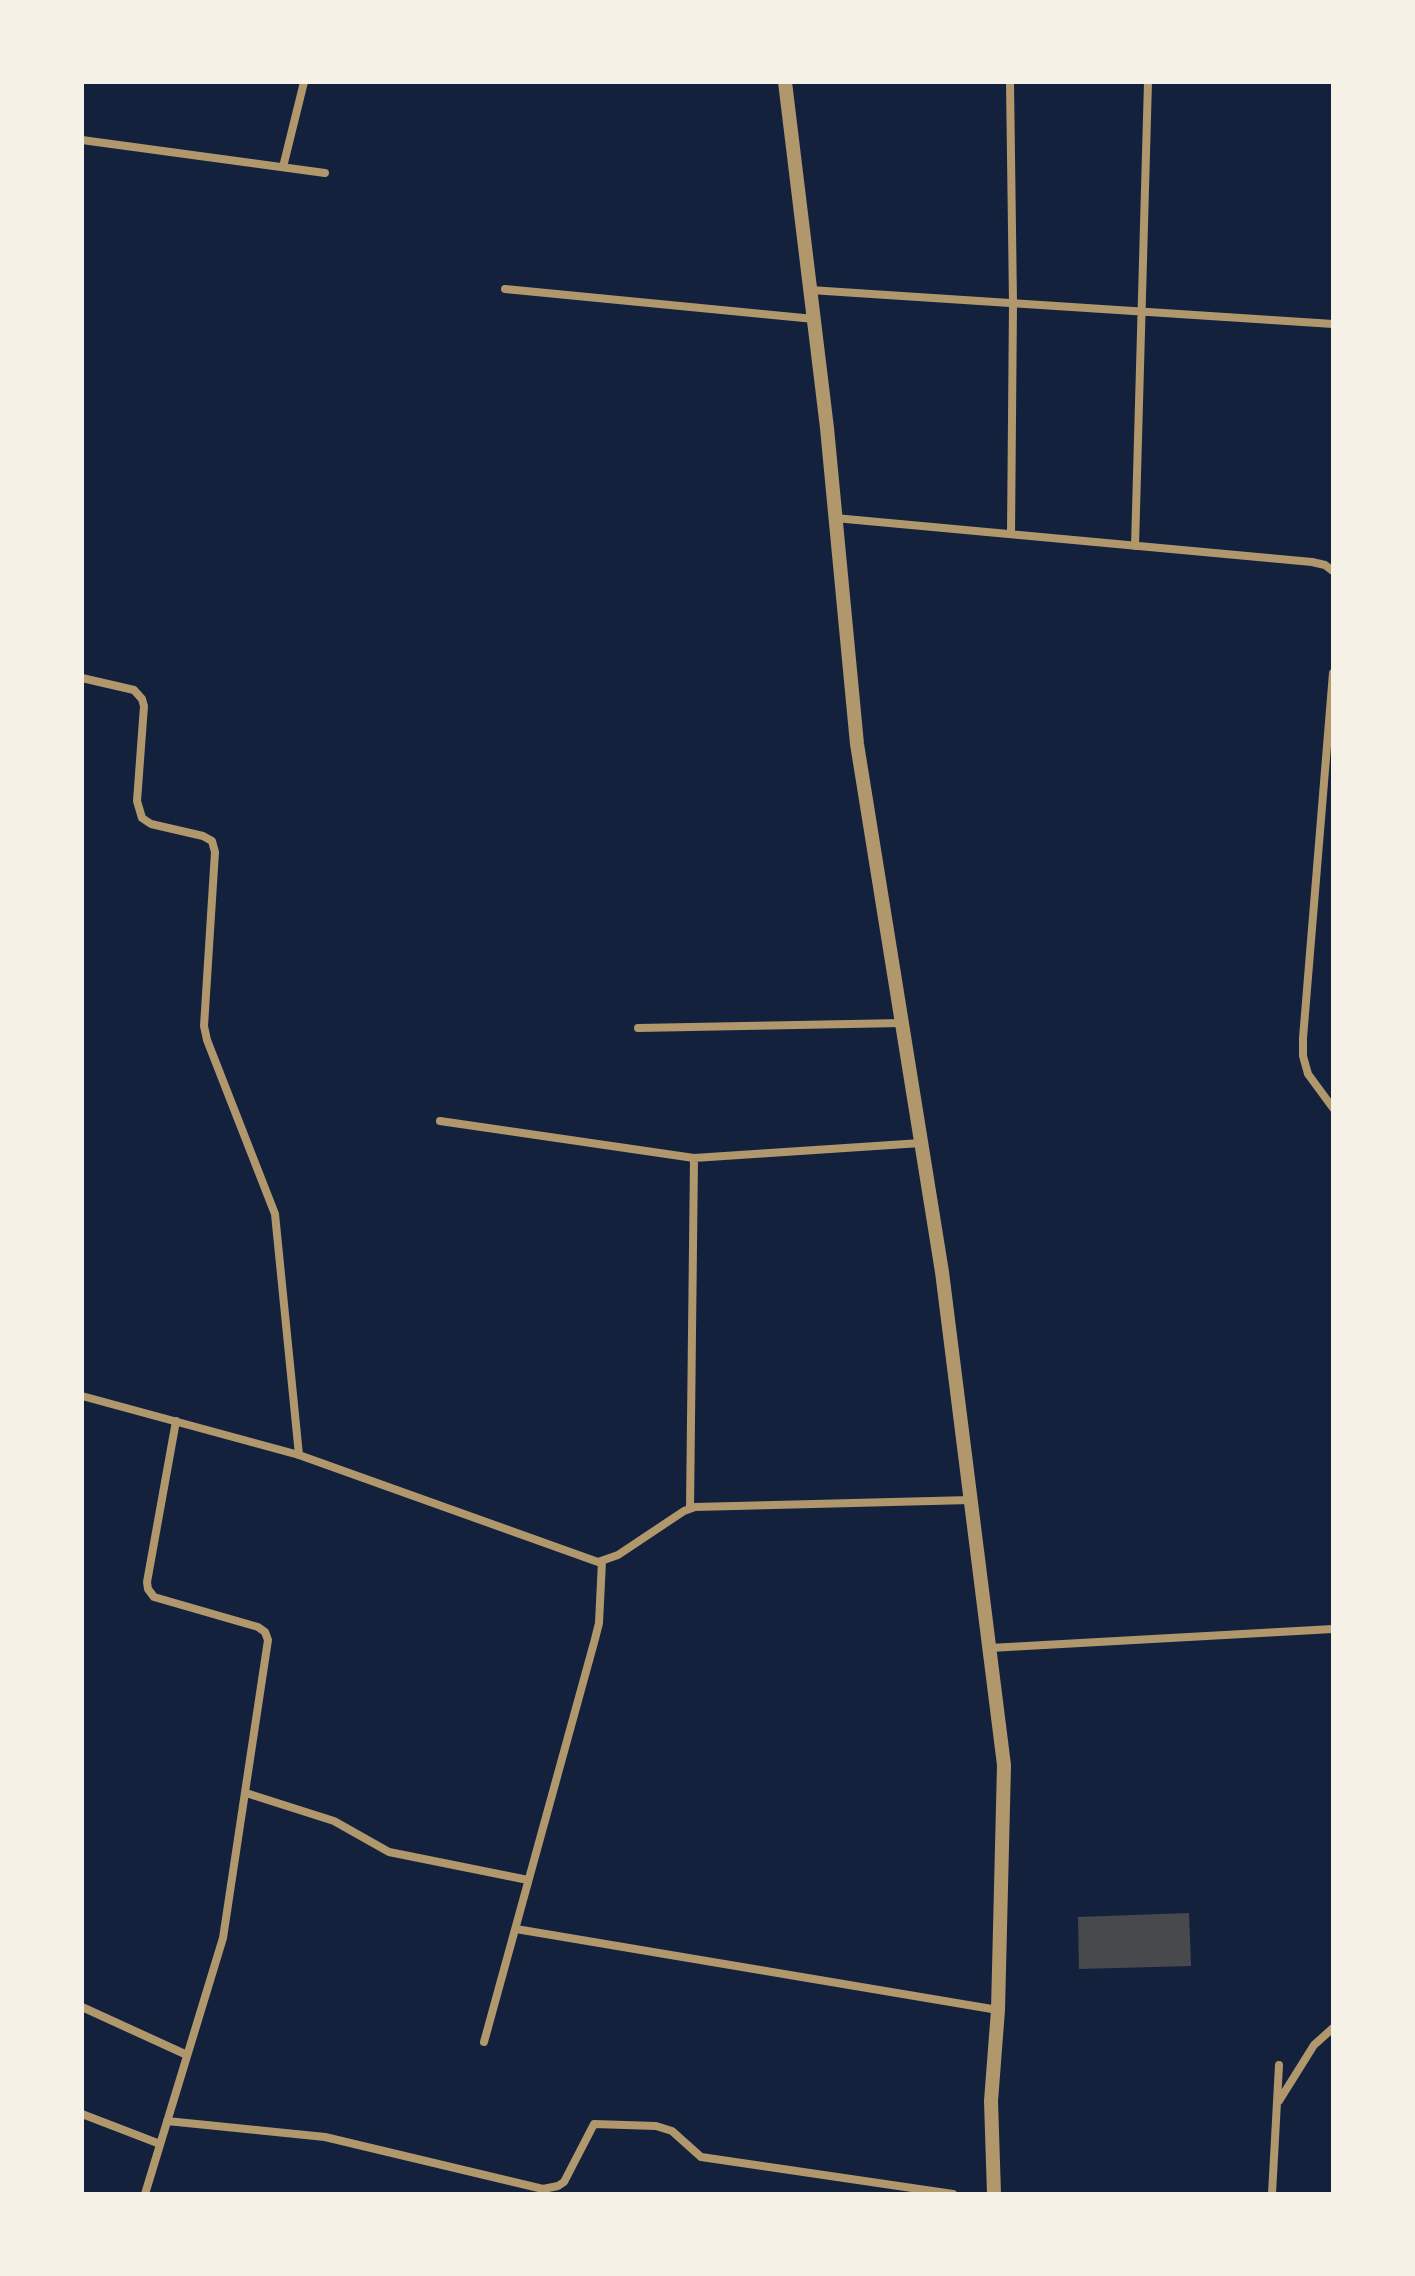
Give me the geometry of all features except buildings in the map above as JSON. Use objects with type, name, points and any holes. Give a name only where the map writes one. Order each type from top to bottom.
[{"type":"street","points":[[283,167],[304,82]]},
{"type":"street","points":[[785,82],[814,319],[857,744],[942,1272],[1004,1765],[998,2010],[991,2101],[994,2194]]},
{"type":"street","points":[[1010,82],[1013,303],[1011,534]]},
{"type":"street","points":[[1135,546],[1148,82]]},
{"type":"street","points":[[82,140],[325,173]]},
{"type":"street","points":[[505,289],[814,319]]},
{"type":"street","points":[[810,290],[1333,324]]},
{"type":"street","points":[[835,518],[1312,562],[1333,571]]},
{"type":"street","points":[[1333,673],[1303,1056],[1308,1074],[1333,1108]]},
{"type":"street","points":[[82,678],[134,690],[142,699],[137,801],[142,818],[151,824],[203,836],[212,841],[215,852],[204,1026],[275,1214],[299,1455]]},
{"type":"street","points":[[638,1028],[902,1023]]},
{"type":"street","points":[[440,1121],[694,1158],[921,1143]]},
{"type":"street","points":[[690,1508],[694,1158]]},
{"type":"street","points":[[82,1396],[299,1455],[590,1561],[602,1561],[618,1555],[690,1508],[708,1505],[971,1500]]},
{"type":"street","points":[[145,2194],[223,1938],[268,1640],[265,1632],[258,1627],[154,1597],[148,1589],[176,1421]]},
{"type":"street","points":[[484,2042],[599,1623],[602,1561]]},
{"type":"street","points":[[990,1648],[1333,1629]]},
{"type":"street","points":[[246,1793],[334,1821],[389,1852],[528,1880]]},
{"type":"street","points":[[516,1929],[998,2010]]},
{"type":"street","points":[[82,2007],[187,2055]]},
{"type":"street","points":[[1277,2104],[1314,2045],[1333,2028]]},
{"type":"street","points":[[1272,2194],[1279,2065]]},
{"type":"street","points":[[82,2114],[160,2144]]},
{"type":"street","points":[[167,2121],[325,2137],[543,2189],[564,2182],[594,2124],[656,2126],[672,2131],[701,2157],[953,2194]]}]
